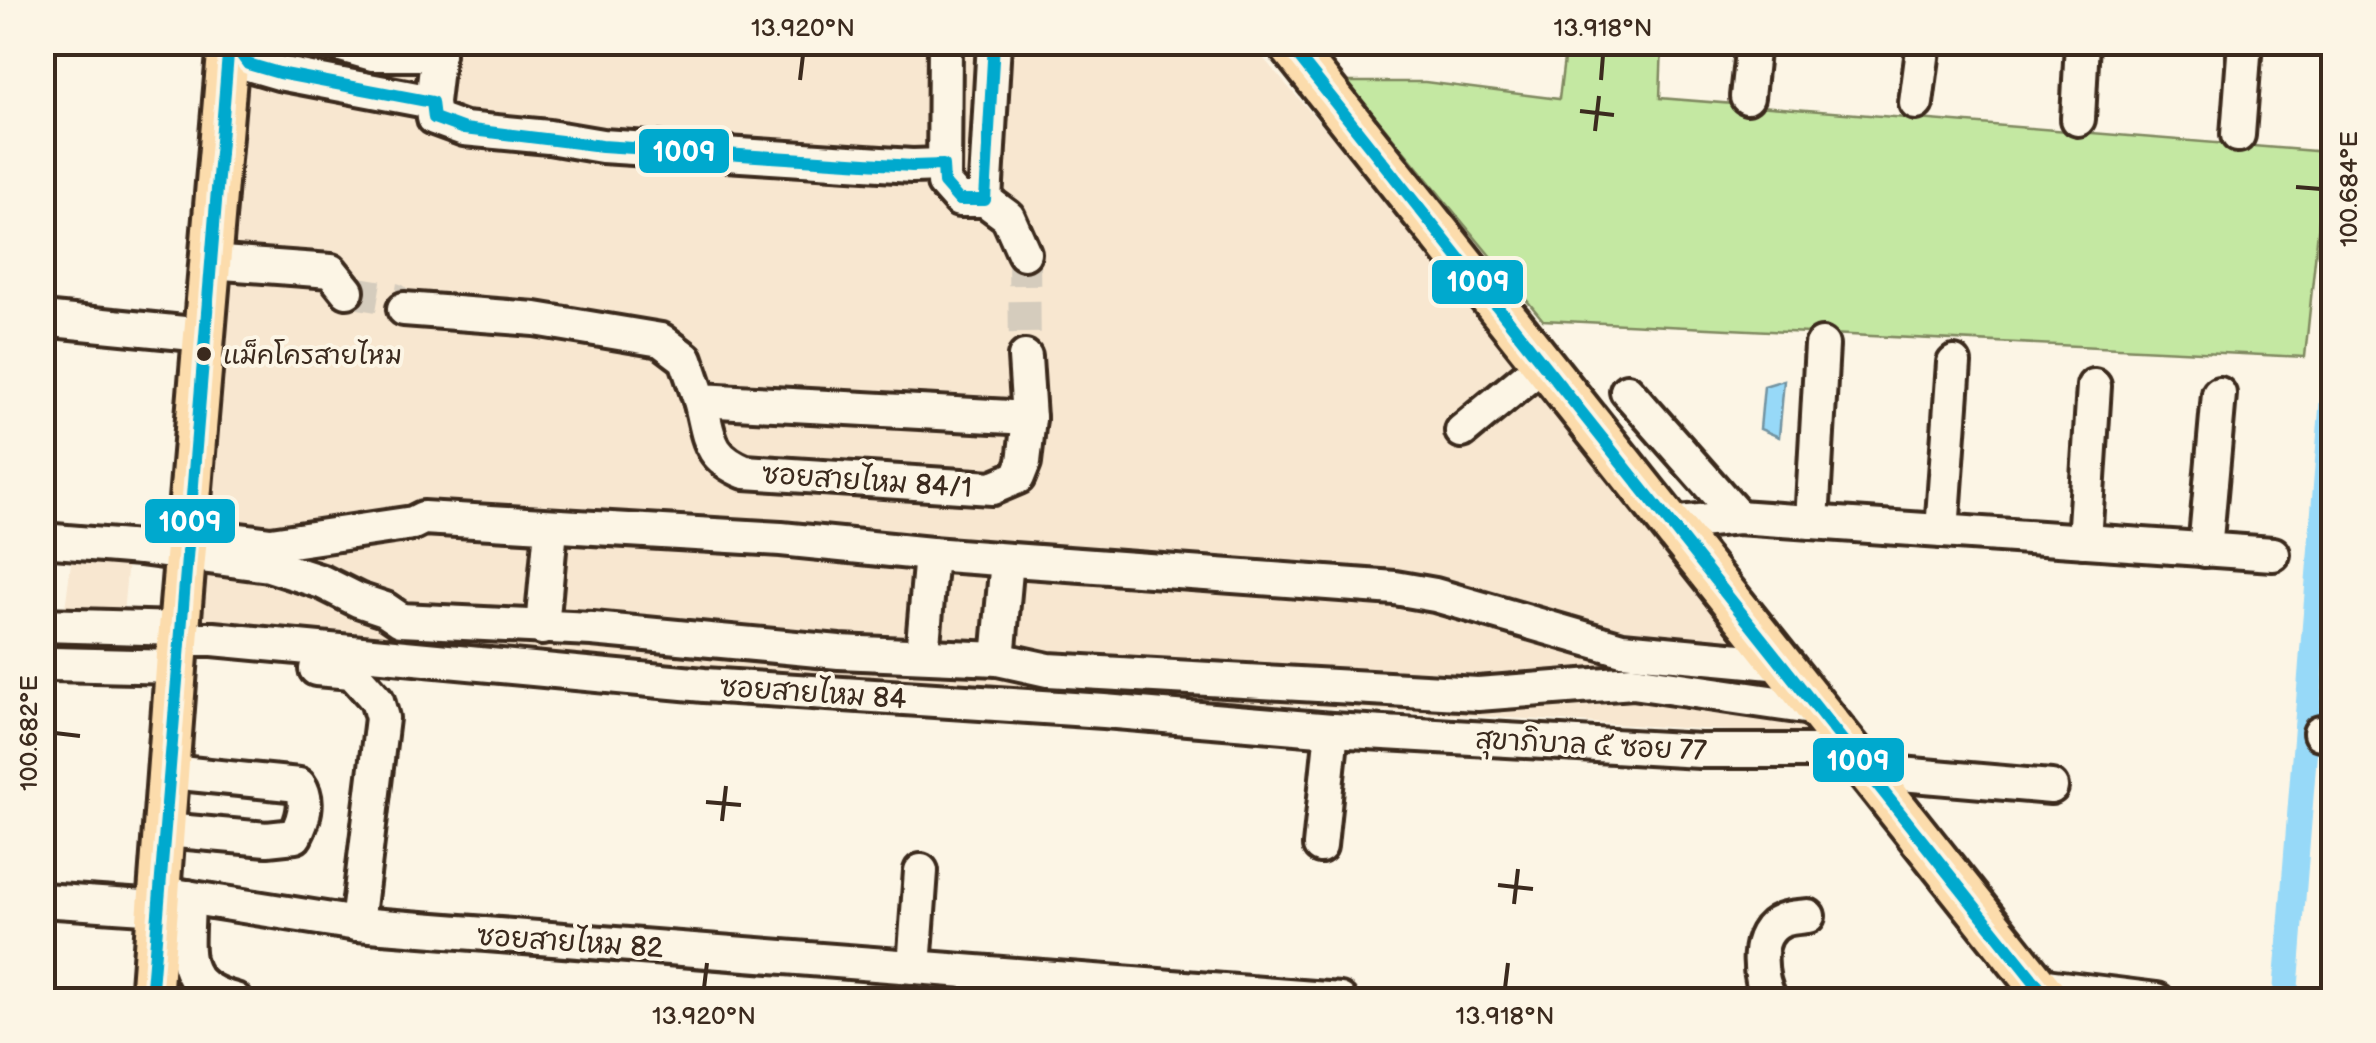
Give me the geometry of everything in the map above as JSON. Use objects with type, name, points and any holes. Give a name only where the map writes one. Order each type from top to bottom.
[{"type":"main road","points":[[152,1000],[183,832],[188,774],[178,645],[230,42]]},
{"type":"main road","points":[[1287,42],[2043,993]]},
{"type":"street","points":[[230,42],[248,64],[432,102]]},
{"type":"street","points":[[331,42],[373,54],[439,48],[432,102],[434,118],[464,129],[549,136],[602,146],[943,165]]},
{"type":"street","points":[[945,42],[944,183],[959,200],[985,200],[1008,217],[1024,253]]},
{"type":"street","points":[[985,200],[994,42]]},
{"type":"street","points":[[1747,98],[1753,42]]},
{"type":"street","points":[[1916,103],[1924,42]]},
{"type":"street","points":[[2078,119],[2082,42]]},
{"type":"street","points":[[2238,135],[2245,42]]},
{"type":"street","points":[[209,262],[332,271],[347,291]]},
{"type":"street","name":"ซอยสายไหม 84/1","points":[[404,309],[534,319],[661,340],[686,359],[711,443],[723,463],[745,472],[992,488],[1018,478],[1030,418],[1025,357]]},
{"type":"street","points":[[42,319],[204,335]]},
{"type":"street","points":[[1812,522],[1822,344]]},
{"type":"street","points":[[1942,531],[1954,363]]},
{"type":"street","points":[[1462,431],[1543,364]]},
{"type":"street","points":[[2084,542],[2094,386]]},
{"type":"street","points":[[1627,390],[1738,517]]},
{"type":"street","points":[[2205,550],[2219,394]]},
{"type":"street","points":[[700,400],[1030,418]]},
{"type":"street","points":[[1670,524],[1738,517],[2273,554]]},
{"type":"street","points":[[42,540],[271,544],[413,523],[423,518],[781,540],[1394,588],[1435,595],[1622,648],[1782,664]]},
{"type":"street","points":[[542,628],[552,528]]},
{"type":"street","points":[[322,582],[331,534]]},
{"type":"street","points":[[187,544],[322,582],[401,620],[592,629],[838,652],[998,659],[1048,670],[1377,690],[1478,694],[1633,682],[1818,710]]},
{"type":"street","points":[[922,655],[931,554]]},
{"type":"street","points":[[998,659],[1007,560]]},
{"type":"street","points":[[42,625],[178,645]]},
{"type":"street","points":[[1554,688],[1558,630]]},
{"type":"street","name":"ซอยสายไหม 84","points":[[178,645],[214,639],[704,685],[1104,710],[1332,730]]},
{"type":"street","points":[[53,664],[178,645]]},
{"type":"street","points":[[308,669],[352,672],[377,700],[382,718],[357,924]]},
{"type":"street","points":[[1320,846],[1332,730]]},
{"type":"street","name":"สุขาภิบาล ๕ ซอย 77","points":[[1332,730],[1859,761],[2050,787]]},
{"type":"street","points":[[183,832],[267,839],[294,836],[302,823],[305,793],[300,785],[188,774]]},
{"type":"street","points":[[914,968],[921,871]]},
{"type":"street","points":[[169,899],[188,968],[202,989],[235,1000]]},
{"type":"street","name":"ซอยสายไหม 82","points":[[42,900],[169,899],[357,924],[1340,1000]]},
{"type":"street","points":[[1770,1000],[1761,976],[1760,954],[1768,932],[1781,920],[1808,916]]},
{"type":"street","points":[[2043,993],[2157,1000]]},
{"type":"shaded area","points":[[251,43],[1250,43],[1670,524],[1840,737],[486,659],[186,635]]},
{"type":"shaded area","points":[[72,556],[128,561],[123,613],[65,608]]},
{"type":"green space","points":[[1566,43],[1662,43],[1660,98],[2326,152],[2305,357],[1543,320],[1347,82],[1425,82],[1559,99]]},
{"type":"water","points":[[1784,380],[1779,437],[1760,429],[1764,386]]},
{"type":"waterway","points":[[2285,1000],[2334,378]]},
{"type":"tunnel","points":[[1024,253],[1025,357]]},
{"type":"tunnel","points":[[347,291],[395,299],[404,309]]},
{"type":"transit line","name":"1009","points":[[151,1000],[229,42]]},
{"type":"transit line","name":"1009","points":[[232,42],[248,64],[432,102],[434,118],[464,129],[602,146],[943,165],[944,183],[959,200],[985,200],[994,42]]},
{"type":"transit line","name":"1009","points":[[1287,42],[2049,1000]]},
{"type":"place","name":"แม็คโครสายไหม","points":[[204,354]]}]
